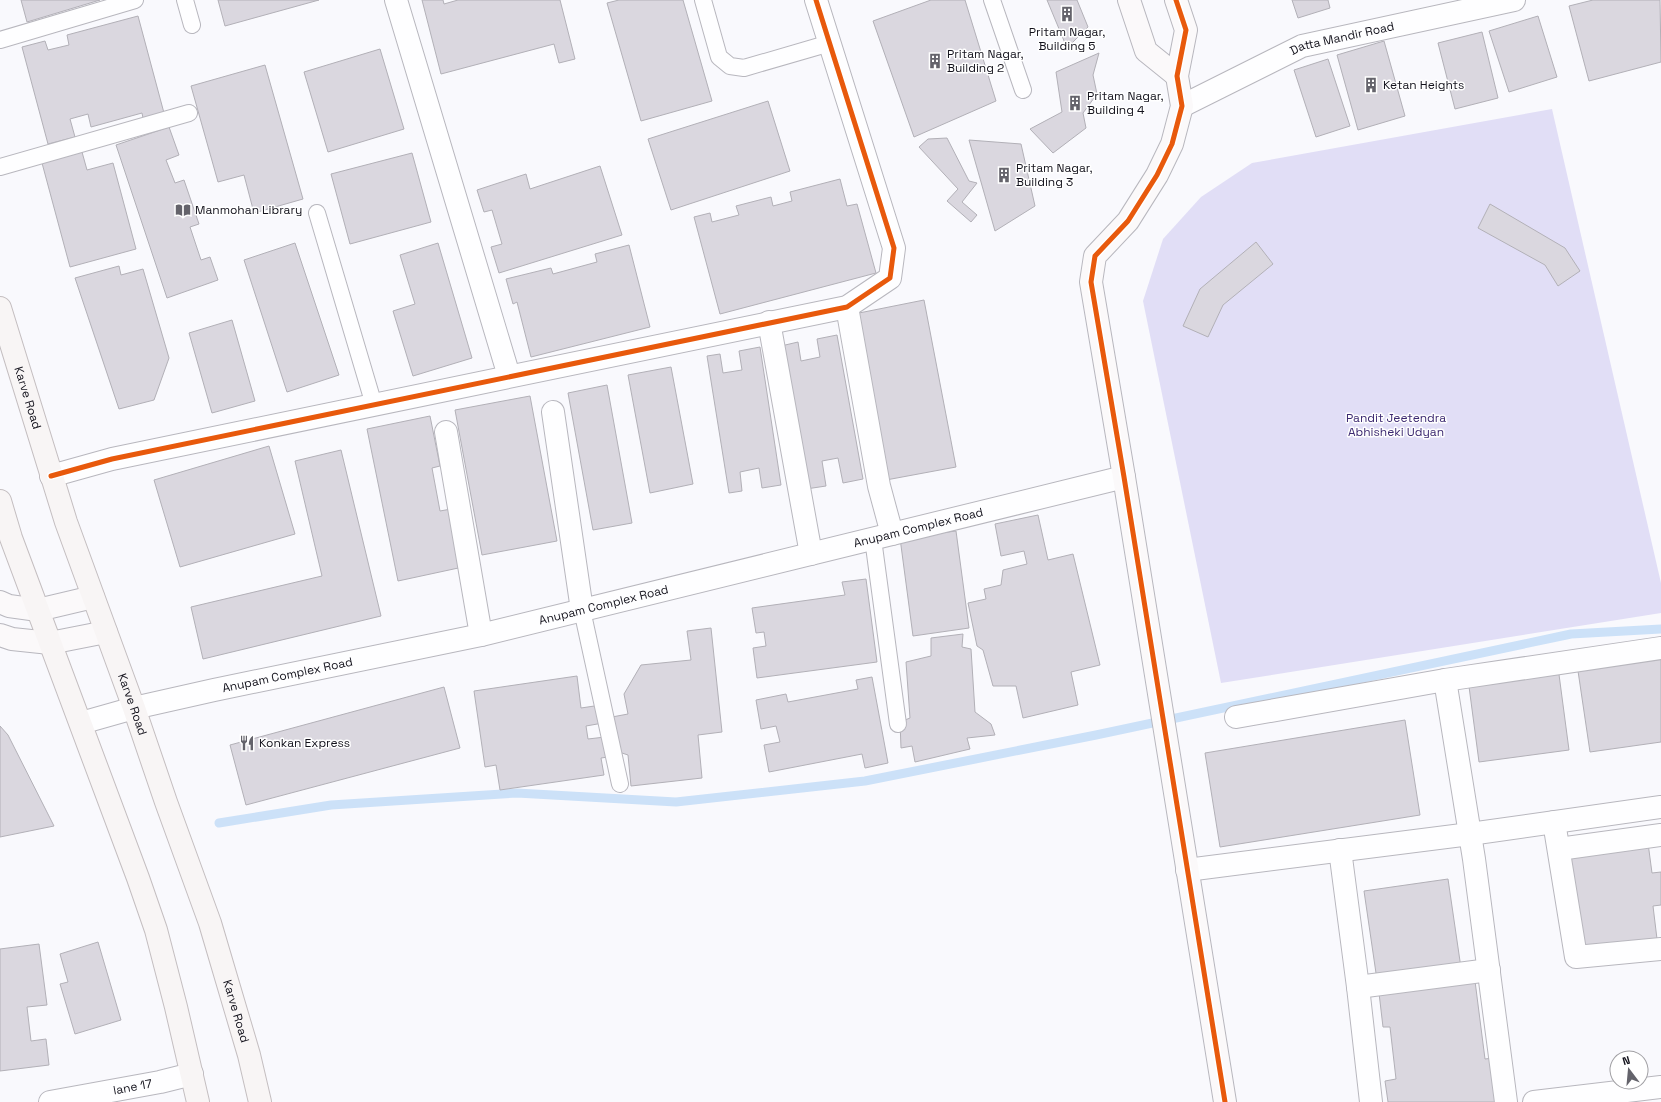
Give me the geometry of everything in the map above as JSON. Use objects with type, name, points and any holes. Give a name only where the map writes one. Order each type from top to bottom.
[{"type":"main road","name":"Karve Road","points":[[0,308],[66,522],[210,923],[249,1054],[260,1102]]},
{"type":"main road","points":[[0,501],[38,610],[81,723],[156,930],[198,1102]]},
{"type":"street","points":[[396,0],[509,376]]},
{"type":"street","points":[[52,476],[112,459],[847,307],[890,278],[894,248],[816,0]]},
{"type":"street","points":[[1129,0],[1146,51],[1177,76]]},
{"type":"street","points":[[1176,0],[1186,30],[1177,76],[1182,106],[1172,144],[1157,175],[1128,221],[1095,256],[1091,282],[1225,1102]]},
{"type":"street","name":"Datta Mandir Road","points":[[1182,106],[1302,46],[1514,0]]},
{"type":"street","points":[[847,307],[879,486],[883,536]]},
{"type":"street","points":[[769,322],[811,554]]},
{"type":"street","points":[[553,412],[582,610]]},
{"type":"street","points":[[446,432],[481,635]]},
{"type":"street","name":"Anupam Complex Road","points":[[81,723],[134,708],[481,635],[1124,477]]},
{"type":"street","points":[[0,602],[9,606],[38,610],[93,597]]},
{"type":"street","points":[[0,635],[12,639],[50,643],[106,632]]},
{"type":"street","points":[[1236,716],[1445,680],[1661,648]]},
{"type":"street","points":[[1445,680],[1470,834],[1506,1102]]},
{"type":"street","points":[[1187,870],[1470,834],[1661,806]]},
{"type":"street","points":[[1554,822],[1576,956],[1661,949]]},
{"type":"street","points":[[1559,849],[1661,835]]},
{"type":"street","points":[[1340,850],[1371,1102]]},
{"type":"street","points":[[1358,987],[1488,970]]},
{"type":"street","name":"lane 17","points":[[50,1102],[160,1082],[192,1074]]},
{"type":"street","points":[[1534,1102],[1661,1087]]},
{"type":"lane","points":[[0,40],[135,0]]},
{"type":"lane","points":[[184,0],[192,25]]},
{"type":"lane","points":[[702,0],[719,57],[730,66],[744,68],[830,43]]},
{"type":"lane","points":[[992,0],[1023,90]]},
{"type":"lane","points":[[0,167],[189,113]]},
{"type":"lane","points":[[317,213],[374,405]]},
{"type":"lane","points":[[883,536],[898,724]]},
{"type":"lane","points":[[582,610],[620,784]]},
{"type":"green space","name":"Pandit Jeetendra Abhisheki Udyan","points":[[1552,109],[1661,583],[1661,613],[1221,683],[1143,301],[1163,239],[1201,197],[1252,163]]},
{"type":"building","points":[[21,0],[100,0],[27,22]]},
{"type":"building","points":[[218,0],[319,0],[225,26]]},
{"type":"building","points":[[422,0],[443,0],[444,4],[458,0],[560,0],[575,59],[559,63],[554,44],[441,74]]},
{"type":"building","points":[[619,0],[683,0],[712,101],[641,121],[607,3]]},
{"type":"building","name":"Pritam Nagar, Building 2","points":[[931,0],[965,0],[996,101],[914,137],[873,21]]},
{"type":"building","name":"Pritam Nagar, Building 5","points":[[1047,0],[1077,0],[1088,27],[1067,48]]},
{"type":"building","points":[[1292,0],[1328,0],[1330,8],[1298,18]]},
{"type":"building","points":[[1593,0],[1660,0],[1661,62],[1589,81],[1569,6]]},
{"type":"building","points":[[138,16],[164,113],[143,118],[142,113],[91,127],[88,114],[70,119],[75,137],[48,144],[22,47],[45,41],[48,50],[69,45],[67,35]]},
{"type":"building","points":[[1538,16],[1557,77],[1509,92],[1489,31]]},
{"type":"building","points":[[1482,32],[1498,98],[1455,109],[1438,43]]},
{"type":"building","name":"Ketan Heights","points":[[1384,41],[1405,116],[1358,130],[1337,55]]},
{"type":"building","points":[[380,49],[404,129],[328,152],[304,72]]},
{"type":"building","name":"Pritam Nagar, Building 4","points":[[1099,53],[1093,75],[1097,94],[1083,113],[1086,128],[1053,153],[1030,129],[1062,112],[1056,72]]},
{"type":"building","points":[[1328,59],[1350,126],[1316,137],[1294,70]]},
{"type":"building","points":[[265,65],[303,199],[254,213],[244,175],[218,182],[191,86]]},
{"type":"building","points":[[768,101],[790,171],[671,210],[648,139]]},
{"type":"building","points":[[169,127],[179,155],[166,160],[175,183],[184,180],[199,224],[190,227],[201,260],[210,257],[218,280],[167,298],[116,145]]},
{"type":"building","points":[[947,138],[969,181],[977,183],[962,202],[977,215],[971,222],[947,201],[958,189],[919,147],[928,139]]},
{"type":"building","name":"Pritam Nagar, Building 3","points":[[969,140],[1021,144],[1035,206],[995,231]]},
{"type":"building","points":[[82,152],[87,170],[113,163],[136,249],[70,267],[42,163]]},
{"type":"building","points":[[412,153],[431,222],[350,244],[331,174]]},
{"type":"building","points":[[600,166],[622,235],[499,273],[491,247],[502,244],[492,210],[484,212],[477,190],[526,174],[530,189]]},
{"type":"building","points":[[840,179],[847,206],[857,204],[876,273],[720,314],[694,217],[710,213],[712,222],[739,215],[736,206],[771,197],[773,206],[792,201],[790,192]]},
{"type":"building","points":[[1490,204],[1565,248],[1580,271],[1558,286],[1545,265],[1478,228]]},
{"type":"building","points":[[1256,242],[1273,264],[1223,305],[1208,337],[1183,326],[1200,289]]},
{"type":"building","points":[[295,243],[339,375],[287,392],[244,260]]},
{"type":"building","points":[[438,243],[472,358],[413,376],[393,311],[415,304],[400,255]]},
{"type":"building","points":[[629,245],[650,327],[531,357],[517,302],[513,304],[506,279],[551,268],[553,274],[597,262],[595,254]]},
{"type":"building","points":[[119,266],[121,275],[143,269],[169,358],[154,400],[119,409],[75,278]]},
{"type":"building","points":[[924,300],[956,467],[886,480],[854,314]]},
{"type":"building","points":[[232,320],[255,401],[212,413],[189,333]]},
{"type":"building","points":[[837,335],[863,479],[843,483],[838,458],[822,461],[826,486],[806,489],[781,346],[798,342],[801,361],[820,357],[817,339]]},
{"type":"building","points":[[760,347],[781,485],[762,488],[759,468],[740,472],[742,491],[729,493],[707,356],[720,354],[723,373],[742,370],[739,351]]},
{"type":"building","points":[[671,367],[693,484],[650,493],[628,375]]},
{"type":"building","points":[[607,385],[632,523],[593,530],[568,393]]},
{"type":"building","points":[[530,396],[557,541],[482,555],[455,410]]},
{"type":"building","points":[[430,416],[440,466],[432,468],[440,511],[451,509],[463,567],[398,581],[367,429]]},
{"type":"building","points":[[269,446],[295,534],[180,567],[154,480]]},
{"type":"building","points":[[341,450],[381,616],[203,659],[191,607],[322,576],[295,461]]},
{"type":"building","points":[[1038,515],[1048,560],[1073,554],[1100,665],[1071,672],[1078,705],[1023,718],[1016,686],[993,686],[983,650],[977,646],[968,603],[986,599],[984,589],[1001,585],[1003,570],[1027,564],[1024,551],[1001,556],[995,524]]},
{"type":"building","points":[[956,531],[969,628],[913,636],[900,538]]},
{"type":"building","points":[[866,579],[877,662],[757,678],[753,648],[766,646],[764,632],[756,633],[752,608],[845,595],[842,582]]},
{"type":"building","points":[[711,628],[722,732],[698,735],[702,778],[631,786],[628,755],[619,752],[612,717],[628,714],[624,694],[641,665],[691,660],[687,631]]},
{"type":"building","points":[[963,634],[962,647],[971,649],[975,712],[991,724],[995,735],[967,738],[970,749],[915,762],[912,746],[901,748],[900,722],[910,718],[906,662],[931,656],[931,638]]},
{"type":"building","points":[[1661,659],[1661,742],[1590,752],[1578,671]]},
{"type":"building","points":[[1558,667],[1569,750],[1479,762],[1468,679]]},
{"type":"building","points":[[577,676],[581,708],[601,705],[603,723],[586,726],[588,739],[605,737],[608,757],[601,758],[604,775],[500,790],[496,765],[485,767],[474,691]]},
{"type":"building","points":[[872,677],[888,763],[865,768],[862,754],[769,772],[764,745],[780,742],[776,726],[761,729],[756,700],[786,694],[788,702],[858,689],[856,680]]},
{"type":"building","points":[[444,687],[460,748],[246,805],[230,745]]},
{"type":"building","points":[[1405,720],[1420,815],[1220,847],[1205,753]]},
{"type":"building","points":[[0,726],[8,735],[54,826],[0,837]]},
{"type":"building","points":[[1648,843],[1652,873],[1661,872],[1661,905],[1653,906],[1657,939],[1582,950],[1568,853]]},
{"type":"building","points":[[1448,879],[1461,968],[1377,980],[1364,891]]},
{"type":"building","points":[[98,942],[121,1020],[75,1034],[60,984],[68,982],[60,954]]},
{"type":"building","points":[[39,944],[47,1005],[27,1007],[31,1041],[46,1039],[49,1065],[0,1071],[0,949]]},
{"type":"building","points":[[1475,981],[1485,1059],[1493,1058],[1498,1102],[1388,1102],[1385,1081],[1396,1079],[1390,1027],[1383,1027],[1379,993]]},
{"type":"waterway","points":[[219,823],[331,805],[517,793],[676,802],[865,781],[1096,735],[1571,634],[1661,629]]},
{"type":"cycle path","points":[[51,476],[112,459],[847,307],[890,278],[894,248],[816,0]]},
{"type":"cycle path","points":[[1176,0],[1186,30],[1177,76],[1182,106],[1172,144],[1157,175],[1128,221],[1095,256],[1091,282],[1225,1102]]},
{"type":"place","name":"Pritam Nagar, Building 5","points":[[1067,14]]},
{"type":"place","name":"Pritam Nagar, Building 2","points":[[935,61]]},
{"type":"place","name":"Ketan Heights","points":[[1371,85]]},
{"type":"place","name":"Pritam Nagar, Building 4","points":[[1075,103]]},
{"type":"place","name":"Pritam Nagar, Building 3","points":[[1004,175]]},
{"type":"place","name":"Manmohan Library","points":[[183,210]]},
{"type":"place","name":"Konkan Express","points":[[247,743]]}]
